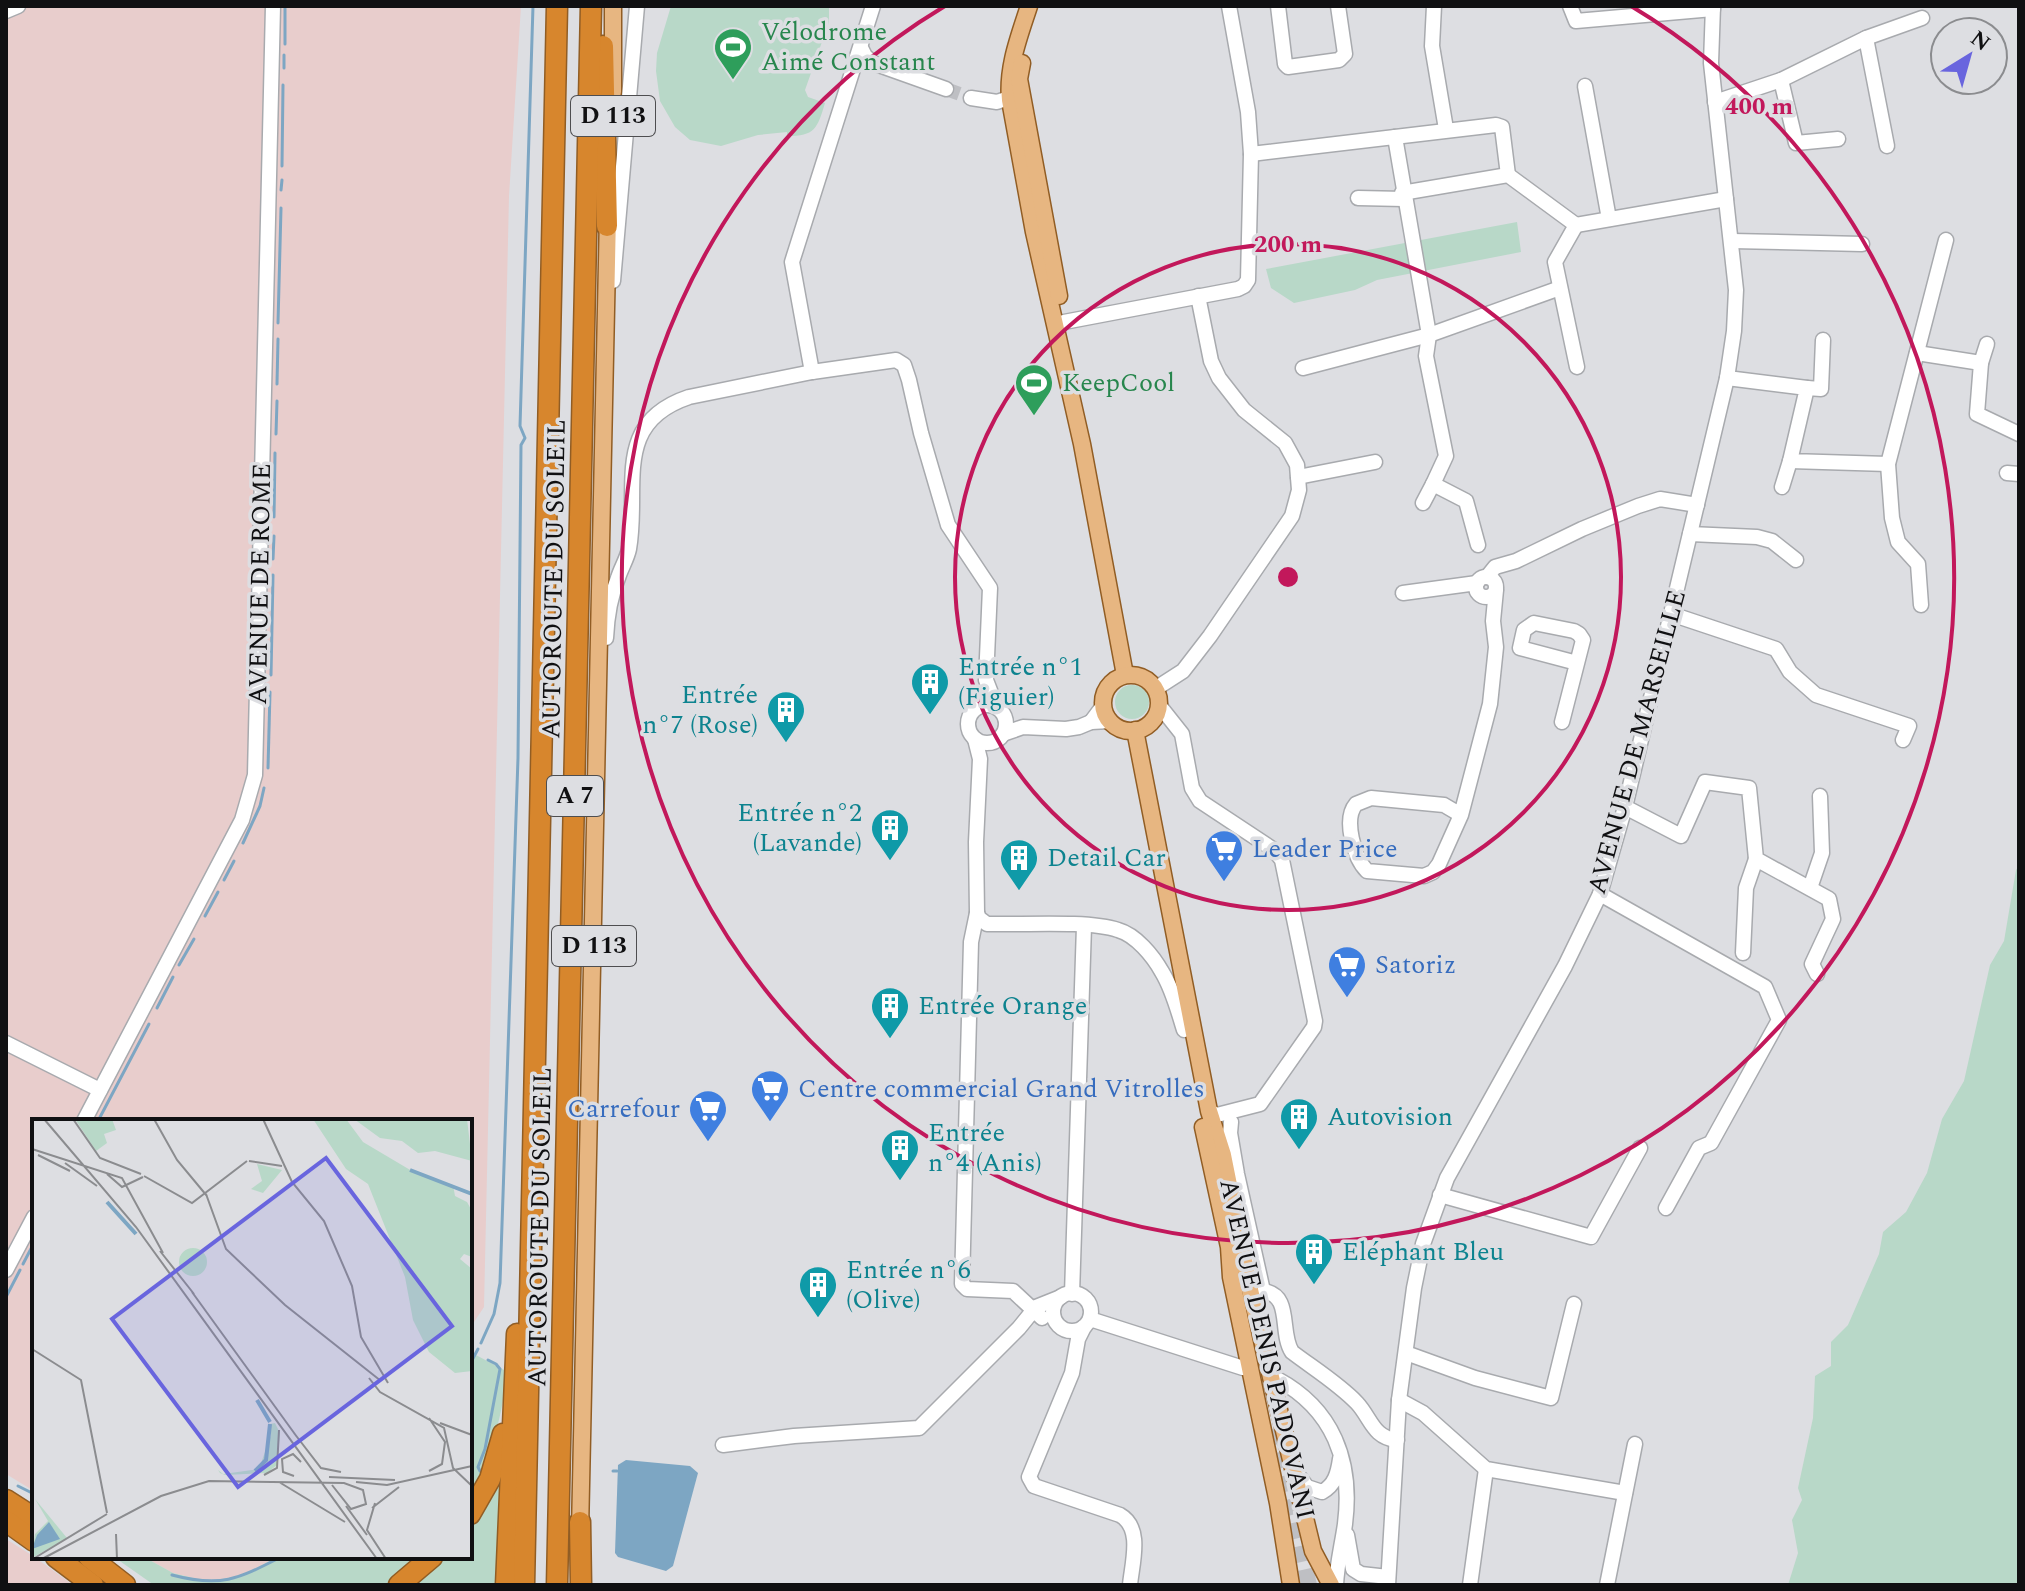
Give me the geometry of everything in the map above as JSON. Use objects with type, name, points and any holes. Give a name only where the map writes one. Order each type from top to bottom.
[{"type":"highway","name":"AUTOROUTE DU SOLEIL","points":[[524,1585],[557,6]]},
{"type":"highway","name":"AUTOROUTE DU SOLEIL","points":[[557,1585],[591,6]]},
{"type":"highway","points":[[603,6],[607,226]]},
{"type":"highway","points":[[506,1585],[523,1222],[534,1115]]},
{"type":"highway","points":[[472,1510],[494,1467],[515,1365]]},
{"type":"highway","points":[[6,1500],[32,1517]]},
{"type":"highway","points":[[6,1521],[32,1540]]},
{"type":"highway","points":[[580,1522],[580,1585]]},
{"type":"highway","points":[[59,1559],[91,1585]]},
{"type":"highway","points":[[92,1559],[125,1585]]},
{"type":"highway","points":[[399,1585],[430,1559]]},
{"type":"main road","name":"D 113","points":[[580,1522],[607,226],[613,140],[613,6]]},
{"type":"main road","points":[[1029,6],[1014,51],[1008,85],[1015,94],[1073,364],[1082,444]]},
{"type":"main road","points":[[1037,6],[1015,94],[1034,232],[1082,444],[1125,675]]},
{"type":"main road","points":[[1125,675],[1142,677],[1159,708],[1135,730],[1126,730],[1107,714],[1104,698],[1111,683],[1125,675]]},
{"type":"main road","name":"AVENUE DENIS PADOVANI","points":[[1135,730],[1209,1111],[1231,1277],[1278,1503],[1291,1585]]},
{"type":"main road","name":"AVENUE DENIS PADOVANI","points":[[1184,1030],[1256,1295],[1313,1551],[1334,1585]]},
{"type":"main road","points":[[1229,1247],[1266,1412],[1273,1429],[1256,1295]]},
{"type":"street","points":[[6,11],[18,6]]},
{"type":"street","name":"AVENUE DE ROME","points":[[85,1119],[242,820],[255,775],[273,6]]},
{"type":"street","points":[[605,369],[637,6]]},
{"type":"street","points":[[812,372],[792,262],[873,6]]},
{"type":"street","points":[[1064,322],[1244,286],[1248,280],[1251,154],[1248,112],[1229,6]]},
{"type":"street","points":[[1278,6],[1285,64],[1288,67],[1339,60],[1345,54],[1338,6]]},
{"type":"street","points":[[1434,6],[1432,46],[1446,129]]},
{"type":"street","points":[[1570,6],[1576,21],[1713,8]]},
{"type":"street","name":"AVENUE DE MARSEILLE","points":[[1388,1581],[1399,1400],[1423,1244],[1440,1195],[1470,1134],[1565,966],[1600,894],[1625,807],[1727,378],[1736,290],[1711,63],[1713,8]]},
{"type":"street","points":[[1715,102],[1781,80],[1866,38],[1922,18]]},
{"type":"street","points":[[1866,38],[1887,146]]},
{"type":"street","points":[[861,48],[873,63],[946,89]]},
{"type":"street","points":[[1781,80],[1796,143],[1838,139]]},
{"type":"street","points":[[1585,86],[1609,219]]},
{"type":"street","points":[[974,99],[997,102],[1015,94]]},
{"type":"street","points":[[1251,154],[1496,125],[1502,127],[1508,175],[1576,225],[1726,199]]},
{"type":"street","points":[[1395,137],[1429,335],[1426,356],[1446,456],[1423,503]]},
{"type":"street","points":[[1358,198],[1403,196],[1508,175]]},
{"type":"street","points":[[1576,225],[1555,262],[1577,367]]},
{"type":"street","points":[[1921,605],[1918,564],[1898,542],[1892,518],[1888,464],[1946,240]]},
{"type":"street","points":[[1732,241],[1862,244]]},
{"type":"street","points":[[1303,368],[1429,335],[1560,288]]},
{"type":"street","points":[[1198,296],[1211,361],[1219,378],[1244,410],[1285,443],[1297,465],[1296,506],[1159,708],[1182,734],[1192,788],[1200,801],[1274,850],[1282,860],[1315,1021],[1314,1027],[1263,1100],[1236,1116],[1216,1152]]},
{"type":"street","points":[[1727,378],[1821,389],[1823,340]]},
{"type":"street","points":[[1987,344],[1981,363],[1977,414],[2019,434]]},
{"type":"street","points":[[1917,353],[1981,363]]},
{"type":"street","points":[[597,770],[608,611],[629,551],[634,448],[643,429],[653,416],[671,403],[689,397],[886,359],[904,365],[953,536],[986,579],[991,597],[986,680],[967,721],[980,759],[977,913],[971,942],[962,1284],[967,1289],[1013,1291],[1038,1314],[1074,1331],[1087,1323],[1243,1368]]},
{"type":"street","points":[[1782,487],[1807,388]]},
{"type":"street","points":[[1790,461],[1888,464]]},
{"type":"street","points":[[1298,477],[1375,462]]},
{"type":"street","points":[[1433,484],[1466,501],[1478,545]]},
{"type":"street","points":[[1461,815],[1444,805],[1371,798],[1356,804],[1349,818],[1358,856],[1367,871],[1424,876],[1433,872],[1439,864],[1461,815],[1490,704],[1496,647],[1488,586],[1495,567],[1516,561],[1582,529],[1660,499],[1697,505]]},
{"type":"street","points":[[1690,534],[1757,537],[1772,541],[1796,560]]},
{"type":"street","points":[[1403,593],[1488,586]]},
{"type":"street","points":[[1671,614],[1776,649],[1790,672],[1816,695],[1909,726],[1903,740]]},
{"type":"street","points":[[1520,648],[1524,630],[1534,623],[1574,631],[1583,640],[1562,722]]},
{"type":"street","points":[[1496,647],[1520,648],[1577,663]]},
{"type":"street","points":[[980,759],[997,738],[1006,720],[986,680]]},
{"type":"street","points":[[967,721],[976,709],[999,710],[1023,727]]},
{"type":"street","points":[[975,739],[997,738],[1023,727],[1066,729],[1107,714]]},
{"type":"street","points":[[1625,807],[1681,836],[1705,782],[1749,788],[1756,859],[1746,888],[1743,953]]},
{"type":"street","points":[[1810,888],[1822,853],[1820,796]]},
{"type":"street","points":[[1756,859],[1829,899],[1833,919],[1812,964],[1817,974]]},
{"type":"street","points":[[1600,894],[1765,987],[1779,1020],[1711,1143],[1699,1148],[1666,1208]]},
{"type":"street","points":[[977,913],[987,924],[1118,929],[1147,950],[1162,971],[1184,1030]]},
{"type":"street","points":[[1075,1353],[1054,1312],[1067,1296],[1084,926]]},
{"type":"street","points":[[1083,956],[1091,942],[1118,929]]},
{"type":"street","points":[[6,1043],[100,1090]]},
{"type":"street","points":[[1209,1111],[1217,1115],[1236,1116]]},
{"type":"street","points":[[1236,1116],[1230,1133],[1256,1295],[1277,1295],[1282,1302],[1287,1344],[1292,1352],[1358,1404],[1376,1432],[1388,1440],[1397,1440]]},
{"type":"street","points":[[1440,1195],[1591,1237],[1640,1148]]},
{"type":"street","points":[[6,1270],[32,1221]]},
{"type":"street","points":[[723,1445],[794,1436],[919,1428],[1019,1328],[1038,1314],[1045,1302],[1067,1296],[1087,1300],[1091,1310],[1075,1353],[1072,1373],[1029,1477],[1034,1486],[1120,1515],[1132,1524],[1130,1585]]},
{"type":"street","points":[[1406,1353],[1475,1378],[1551,1398],[1574,1304]]},
{"type":"street","points":[[1277,1379],[1300,1393],[1328,1422],[1340,1458],[1346,1480],[1345,1522],[1334,1585]]},
{"type":"street","points":[[1399,1400],[1423,1413],[1486,1469],[1625,1493]]},
{"type":"street","points":[[1607,1585],[1635,1444]]},
{"type":"street","points":[[1293,1467],[1307,1487],[1322,1492],[1332,1484],[1339,1471],[1340,1458]]},
{"type":"street","points":[[1470,1585],[1486,1469]]},
{"type":"street","points":[[1345,1522],[1353,1569],[1388,1581]]},
{"type":"shaded area","points":[[6,6],[521,6],[509,196],[484,1307],[472,1325],[472,1119],[32,1119],[32,1490],[6,1474]]},
{"type":"shaded area","points":[[6,1539],[73,1585],[6,1585]]},
{"type":"shaded area","points":[[148,1559],[273,1559],[240,1577],[205,1581],[173,1573]]},
{"type":"green space","name":"Vélodrome Aimé Constant","points":[[671,6],[829,6],[829,22],[805,90],[808,97],[825,103],[814,129],[796,136],[787,136],[787,132],[758,135],[721,146],[690,140],[675,127],[660,101],[657,53]]},
{"type":"green space","points":[[1517,222],[1521,252],[1377,280],[1355,290],[1294,303],[1271,288],[1266,269]]},
{"type":"green space","points":[[1132,685],[1144,690],[1149,702],[1144,714],[1132,719],[1120,714],[1115,702],[1120,690]]},
{"type":"green space","points":[[2019,866],[2019,1585],[1788,1585],[1798,1553],[1792,1520],[1802,1500],[1798,1488],[1813,1418],[1815,1376],[1831,1366],[1831,1342],[1848,1325],[1879,1254],[1883,1232],[1906,1212],[1927,1173],[1942,1119],[1964,1081],[1990,965],[2004,941]]},
{"type":"green space","points":[[474,1354],[508,1372],[494,1438],[472,1496]]},
{"type":"green space","points":[[503,1457],[497,1585],[406,1585],[437,1559],[472,1559],[472,1516]]},
{"type":"green space","points":[[117,1559],[148,1559],[173,1573],[205,1581],[240,1577],[273,1559],[421,1559],[390,1585],[154,1585]]},
{"type":"water","points":[[626,1460],[690,1466],[698,1473],[673,1566],[666,1571],[618,1557],[615,1553],[618,1465]]},
{"type":"waterway","points":[[481,1343],[494,1314],[500,1283],[518,758],[521,445],[525,438],[520,426],[533,6]]},
{"type":"waterway","points":[[285,7],[285,44]]},
{"type":"waterway","points":[[284,55],[284,68]]},
{"type":"waterway","points":[[282,166],[283,85]]},
{"type":"waterway","points":[[281,190],[282,180]]},
{"type":"waterway","points":[[278,323],[281,208]]},
{"type":"waterway","points":[[277,384],[278,339]]},
{"type":"waterway","points":[[276,434],[277,401]]},
{"type":"waterway","points":[[274,517],[275,453]]},
{"type":"waterway","points":[[273,559],[274,536]]},
{"type":"waterway","points":[[271,675],[273,575]]},
{"type":"waterway","points":[[268,768],[270,692]]},
{"type":"waterway","points":[[243,843],[260,806],[264,788]]},
{"type":"waterway","points":[[224,880],[234,861]]},
{"type":"waterway","points":[[205,916],[218,892]]},
{"type":"waterway","points":[[179,965],[194,939]]},
{"type":"waterway","points":[[157,1008],[173,977]]},
{"type":"waterway","points":[[99,1119],[149,1024]]},
{"type":"waterway","points":[[23,1264],[32,1247]]},
{"type":"waterway","points":[[6,1297],[20,1270]]},
{"type":"waterway","points":[[472,1360],[478,1349]]},
{"type":"waterway","points":[[480,1471],[478,1467],[485,1449],[500,1369],[488,1360]]},
{"type":"waterway","points":[[18,1486],[32,1493]]},
{"type":"waterway","points":[[172,1575],[217,1581],[241,1576],[277,1559]]},
{"type":"tunnel","points":[[946,89],[971,98]]},
{"type":"tunnel","points":[[1273,1429],[1309,1585]]},
{"type":"place","name":"Vélodrome Aimé Constant","points":[[733,81]]},
{"type":"place","name":"KeepCool","points":[[1034,417]]},
{"type":"place","name":"Entrée n°1 (Figuier)","points":[[930,716]]},
{"type":"place","name":"Entrée n°7 (Rose)","points":[[786,744]]},
{"type":"place","name":"Entrée n°2 (Lavande)","points":[[890,862]]},
{"type":"place","name":"Leader Price","points":[[1224,883]]},
{"type":"place","name":"Detail Car","points":[[1019,892]]},
{"type":"place","name":"Satoriz","points":[[1347,999]]},
{"type":"place","name":"Entrée Orange","points":[[890,1040]]},
{"type":"place","name":"Centre commercial Grand Vitrolles","points":[[770,1123]]},
{"type":"place","name":"Carrefour","points":[[708,1143]]},
{"type":"place","name":"Autovision","points":[[1299,1151]]},
{"type":"place","name":"Entrée n°4 (Anis)","points":[[900,1182]]},
{"type":"place","name":"Eléphant Bleu","points":[[1314,1286]]},
{"type":"place","name":"Entrée n°6 (Olive)","points":[[818,1319]]}]
